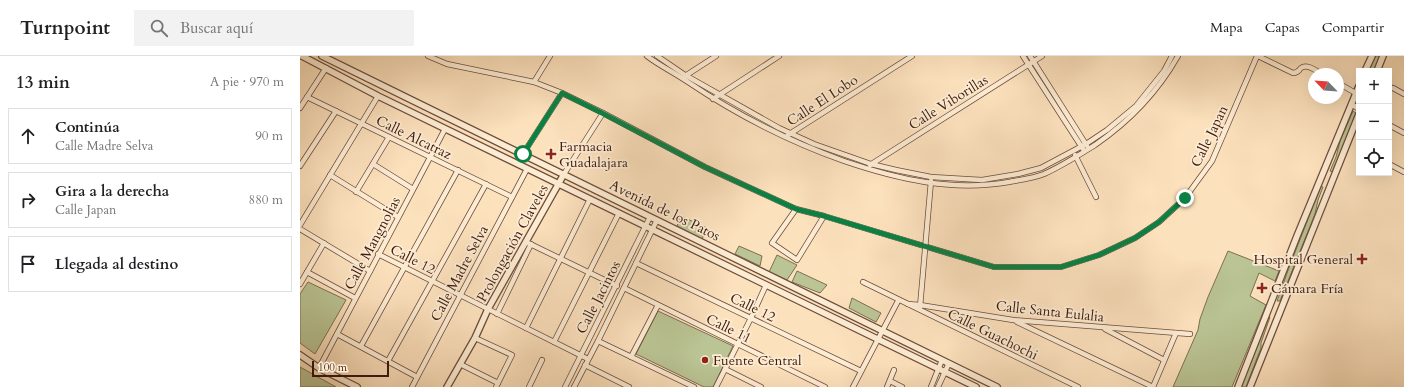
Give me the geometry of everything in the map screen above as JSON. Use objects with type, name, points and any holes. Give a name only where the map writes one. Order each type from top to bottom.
[{"type":"street","name":"Avenida de los Patos","points":[[302,56],[444,129],[976,387]]},
{"type":"street","name":"Avenida de los Patos","points":[[322,56],[997,387]]},
{"type":"street","name":"Calle Japan","points":[[428,56],[447,64],[534,82],[562,93],[705,167],[796,209],[994,267],[1061,267],[1099,255],[1135,238],[1159,222],[1185,198],[1212,161],[1258,56]]},
{"type":"street","points":[[534,82],[550,56]]},
{"type":"street","points":[[657,56],[713,99],[784,137],[813,150],[865,168],[895,176],[931,184],[957,186],[984,186],[1044,174],[1076,156],[1138,110],[1178,56]]},
{"type":"street","points":[[683,76],[716,56]]},
{"type":"street","points":[[713,99],[779,56]]},
{"type":"street","name":"Calle El Lobo","points":[[784,137],[912,56]]},
{"type":"street","points":[[1024,56],[1031,63],[1085,148]]},
{"type":"street","points":[[1030,56],[1031,63]]},
{"type":"street","name":"Calle Viborillas","points":[[865,168],[1042,56]]},
{"type":"street","points":[[1166,72],[1172,56]]},
{"type":"street","points":[[1258,56],[1293,73],[1297,73],[1303,66],[1310,68]]},
{"type":"street","points":[[1366,68],[1372,56]]},
{"type":"street","points":[[1378,68],[1383,56]]},
{"type":"street","points":[[650,57],[683,76],[720,94],[790,134],[871,164],[896,170],[931,177],[982,180],[1008,176],[1041,168],[1074,151],[1085,148]]},
{"type":"street","points":[[300,108],[326,68]]},
{"type":"street","points":[[1344,86],[1356,93]]},
{"type":"street","points":[[1393,88],[1404,94]]},
{"type":"street","points":[[523,154],[562,93]]},
{"type":"street","points":[[300,224],[378,96]]},
{"type":"street","name":"Calle Alcatraz","points":[[307,97],[512,197]]},
{"type":"street","points":[[1238,387],[1297,236],[1351,104],[1356,97]]},
{"type":"street","points":[[1351,104],[1356,107]]},
{"type":"street","points":[[301,163],[336,111]]},
{"type":"street","name":"Prolongación Claveles","points":[[447,387],[488,310],[528,243],[558,184],[602,113]]},
{"type":"street","points":[[1250,387],[1356,122]]},
{"type":"street","points":[[1392,127],[1404,133]]},
{"type":"street","name":"Calle Mangnolias","points":[[319,368],[444,129]]},
{"type":"street","points":[[356,192],[389,137]]},
{"type":"street","points":[[505,158],[510,148]]},
{"type":"street","points":[[1074,151],[1096,197]]},
{"type":"street","points":[[373,164],[413,189]]},
{"type":"street","points":[[1392,166],[1404,172]]},
{"type":"street","name":"Calle Madre Selva","points":[[412,387],[527,169]]},
{"type":"street","points":[[361,346],[458,170]]},
{"type":"street","points":[[330,175],[398,218]]},
{"type":"street","points":[[1008,176],[1010,182]]},
{"type":"street","points":[[920,307],[931,177]]},
{"type":"street","points":[[388,361],[486,184]]},
{"type":"street","points":[[526,328],[590,200]]},
{"type":"street","points":[[796,209],[772,243],[797,260],[824,216]]},
{"type":"street","points":[[554,342],[619,213]]},
{"type":"street","name":"Calle Jacintos","points":[[565,387],[617,286],[650,217]]},
{"type":"street","name":"Calle Jacintos","points":[[574,387],[657,220]]},
{"type":"street","points":[[300,229],[370,271]]},
{"type":"street","points":[[300,284],[324,243]]},
{"type":"street","points":[[497,314],[528,243],[617,286]]},
{"type":"street","name":"Calle 12","points":[[378,254],[588,359]]},
{"type":"street","name":"Calle 12","points":[[636,263],[861,371]]},
{"type":"street","points":[[307,272],[355,298]]},
{"type":"street","points":[[852,387],[898,300],[862,282]]},
{"type":"street","points":[[716,387],[766,285]]},
{"type":"street","name":"Calle 11","points":[[624,288],[825,387]]},
{"type":"street","name":"Calle Santa Eulalia","points":[[898,300],[920,307],[1013,320],[1190,334]]},
{"type":"street","points":[[631,357],[658,304]]},
{"type":"street","name":"Calle Guachochi","points":[[920,307],[1078,387]]},
{"type":"street","points":[[1013,320],[1153,387],[1176,333]]},
{"type":"street","points":[[1103,328],[1164,360]]},
{"type":"street","points":[[336,334],[417,377]]},
{"type":"street","points":[[460,364],[497,385],[512,355],[474,338]]},
{"type":"street","points":[[598,341],[694,387]]},
{"type":"street","points":[[300,355],[319,368],[357,387]]},
{"type":"street","points":[[528,387],[542,360]]},
{"type":"street","points":[[931,387],[942,360]]},
{"type":"street","points":[[938,387],[949,363]]},
{"type":"street","points":[[585,365],[629,387]]},
{"type":"street","points":[[725,369],[761,387]]},
{"type":"street","points":[[887,387],[894,370]]},
{"type":"street","points":[[890,381],[902,387]]},
{"type":"green space","points":[[1375,56],[1381,56],[1376,68],[1369,68]]},
{"type":"green space","points":[[1353,111],[1356,113],[1356,116],[1333,172],[1330,171],[1336,157],[1340,141]]},
{"type":"green space","points":[[1321,186],[1323,187],[1315,214],[1280,301],[1277,301],[1290,265]]},
{"type":"green space","points":[[681,216],[707,228],[702,239],[677,226]]},
{"type":"green space","points":[[739,246],[762,256],[760,266],[735,254]]},
{"type":"green space","points":[[1228,251],[1279,271],[1275,281],[1259,273],[1250,296],[1266,305],[1232,387],[1173,387],[1198,330],[1200,319],[1208,297]]},
{"type":"green space","points":[[777,255],[797,265],[787,280],[769,272]]},
{"type":"green space","points":[[797,271],[827,285],[820,293],[792,282]]},
{"type":"green space","points":[[308,282],[346,300],[315,354],[300,343],[300,294]]},
{"type":"green space","points":[[852,298],[881,313],[876,322],[849,308]]},
{"type":"green space","points":[[658,311],[733,346],[713,387],[704,387],[636,354]]},
{"type":"green space","points":[[1268,317],[1270,317],[1261,343],[1261,348],[1246,387],[1241,387]]},
{"type":"green space","points":[[300,367],[336,387],[300,387]]},
{"type":"place","name":"Farmacia Guadalajara","points":[[551,154]]},
{"type":"place","name":"Hospital General","points":[[1362,259]]},
{"type":"place","name":"Cámara Fría","points":[[1262,288]]},
{"type":"place","name":"Fuente Central","points":[[705,360]]},
{"type":"route","points":[[523,154],[562,93],[705,167],[796,209],[994,267],[1061,267],[1099,255],[1135,238],[1159,222],[1185,198]]}]
